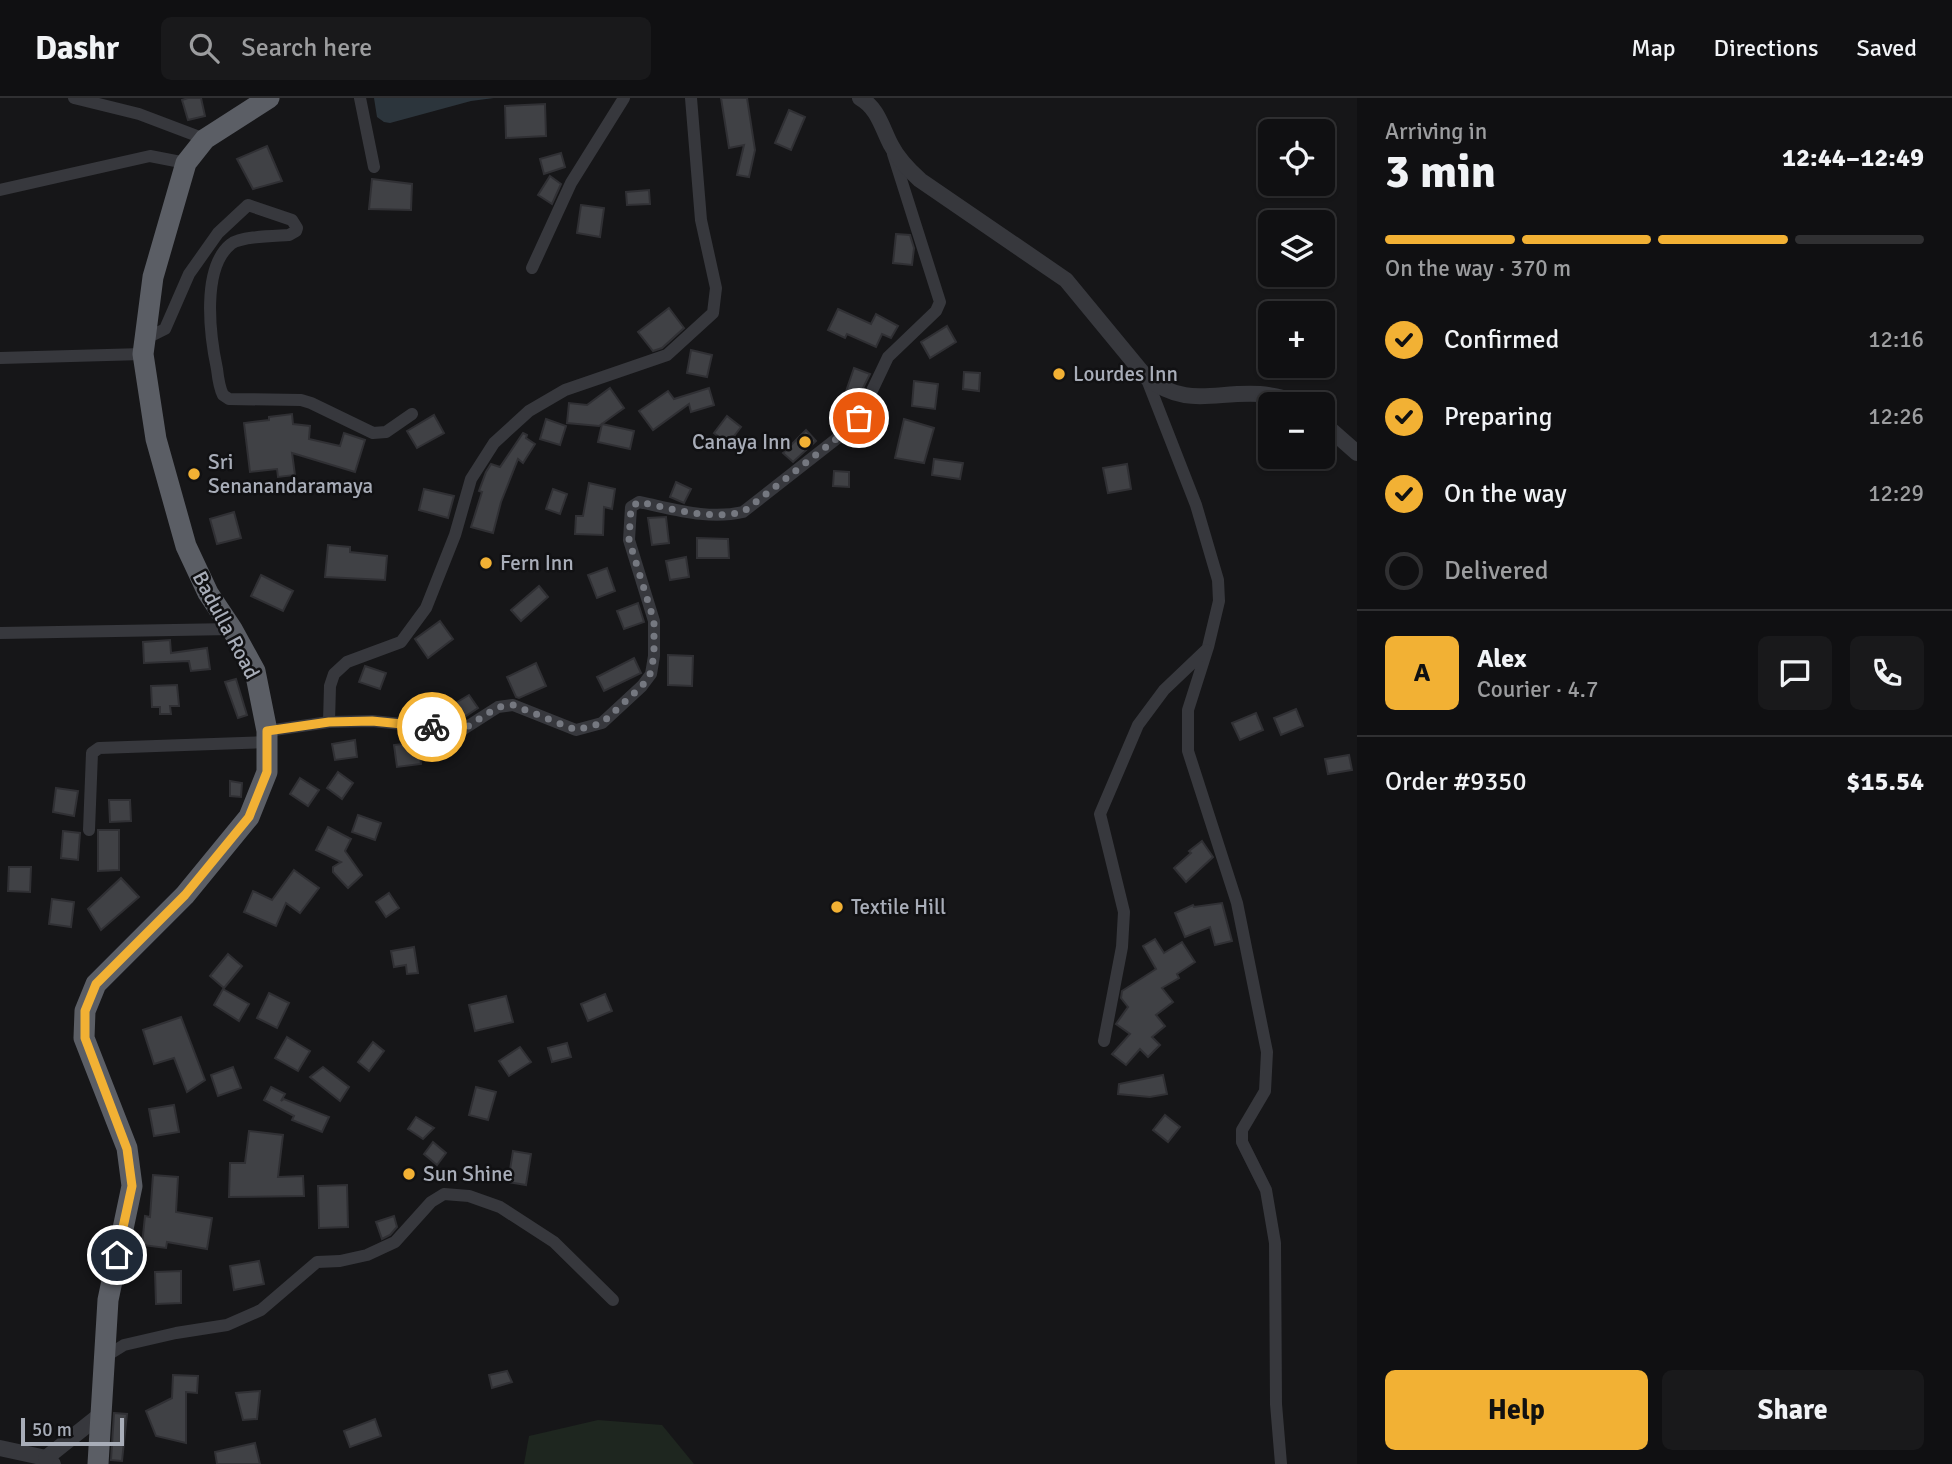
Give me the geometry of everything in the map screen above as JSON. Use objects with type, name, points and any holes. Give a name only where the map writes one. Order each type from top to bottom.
[{"type":"highway","name":"Badulla Road","points":[[98,1464],[108,1300],[132,1186],[127,1149],[85,1038],[85,1011],[96,984],[185,895],[249,817],[267,772],[267,736],[255,671],[208,593],[186,546],[156,439],[144,347],[153,277],[186,163],[205,139],[269,98]]},
{"type":"street","points":[[74,98],[139,114],[205,139]]},
{"type":"street","points":[[360,98],[374,167]]},
{"type":"street","points":[[532,268],[571,183],[624,98]]},
{"type":"street","points":[[329,722],[330,687],[334,674],[347,662],[401,642],[426,608],[455,535],[471,479],[494,443],[529,411],[565,390],[667,355],[713,313],[716,288],[701,220],[691,98]]},
{"type":"street","points":[[89,830],[92,753],[99,748],[267,736],[329,722],[372,721],[462,730],[498,707],[513,705],[576,730],[602,723],[642,686],[650,674],[654,656],[654,621],[629,540],[631,507],[639,502],[699,514],[724,516],[743,512],[849,429],[859,418],[888,357],[936,311],[940,302],[890,144],[881,121],[865,99]]},
{"type":"street","points":[[890,144],[902,164],[920,180],[1066,280],[1146,377],[1162,390],[1181,396],[1258,394]]},
{"type":"street","points":[[0,190],[150,156],[186,163]]},
{"type":"street","points":[[0,358],[144,347],[165,329],[189,274],[218,233],[248,205],[292,220],[297,228],[296,232],[289,234],[235,242],[224,252],[215,270],[211,291],[210,337],[223,395],[229,400],[301,400],[380,434],[412,414]]},
{"type":"street","points":[[1146,377],[1196,505],[1219,580],[1220,601],[1188,710],[1188,751],[1237,903],[1267,1052],[1265,1091],[1242,1130],[1242,1142],[1266,1190],[1275,1243],[1276,1404],[1281,1464]]},
{"type":"street","points":[[1335,434],[1357,453]]},
{"type":"street","points":[[0,633],[232,629]]},
{"type":"street","points":[[1104,1041],[1122,947],[1124,912],[1100,814],[1138,725],[1164,690],[1208,647]]},
{"type":"street","points":[[103,1359],[124,1345],[227,1325],[261,1310],[317,1262],[340,1261],[367,1255],[395,1242],[431,1202],[444,1194],[469,1196],[500,1207],[554,1242],[613,1300]]},
{"type":"street","points":[[0,1448],[50,1461],[100,1415]]},
{"type":"shaded area","points":[[374,98],[494,98],[471,101],[390,123],[377,117]]},
{"type":"shaded area","points":[[598,1420],[662,1425],[694,1464],[524,1464],[529,1436]]},
{"type":"building","points":[[201,98],[205,116],[188,120],[182,100]]},
{"type":"building","points":[[721,98],[747,98],[755,150],[749,177],[737,175],[744,145],[729,148]]},
{"type":"building","points":[[545,104],[546,136],[506,138],[505,106]]},
{"type":"building","points":[[789,110],[805,117],[791,150],[775,143]]},
{"type":"building","points":[[267,146],[282,181],[253,189],[237,159]]},
{"type":"building","points":[[561,153],[565,167],[544,174],[540,159]]},
{"type":"building","points":[[550,176],[561,184],[552,204],[538,195]]},
{"type":"building","points":[[372,179],[412,184],[411,210],[369,209]]},
{"type":"building","points":[[649,190],[650,204],[627,205],[626,192]]},
{"type":"building","points":[[581,205],[604,208],[600,237],[577,233]]},
{"type":"building","points":[[896,234],[910,235],[914,248],[912,265],[893,263]]},
{"type":"building","points":[[669,308],[684,328],[662,348],[653,351],[638,332]]},
{"type":"building","points":[[838,309],[871,324],[876,314],[898,326],[891,338],[882,334],[876,347],[847,334],[845,338],[828,330]]},
{"type":"building","points":[[947,326],[956,342],[930,358],[921,342]]},
{"type":"building","points":[[691,350],[712,355],[707,377],[687,373]]},
{"type":"building","points":[[854,368],[870,374],[849,416],[839,412]]},
{"type":"building","points":[[964,372],[980,373],[979,391],[963,389]]},
{"type":"building","points":[[914,381],[938,384],[935,409],[912,406]]},
{"type":"building","points":[[610,388],[624,408],[599,426],[567,423],[569,403],[587,405]]},
{"type":"building","points":[[709,388],[714,405],[691,412],[689,404],[653,430],[639,411],[668,391],[674,399]]},
{"type":"building","points":[[292,414],[293,424],[310,426],[309,439],[340,446],[344,433],[365,440],[355,472],[292,453],[295,475],[278,477],[277,469],[250,472],[244,423]]},
{"type":"building","points":[[434,415],[444,433],[417,448],[407,431]]},
{"type":"building","points":[[727,416],[741,427],[728,444],[714,433]]},
{"type":"building","points":[[546,419],[566,426],[560,445],[540,439]]},
{"type":"building","points":[[904,419],[934,428],[924,463],[895,458]]},
{"type":"building","points":[[602,424],[634,431],[630,449],[598,442]]},
{"type":"building","points":[[806,430],[816,441],[793,462],[783,453]]},
{"type":"building","points":[[523,433],[535,444],[523,463],[518,459],[501,502],[493,533],[471,527],[486,472],[491,464],[500,467]]},
{"type":"building","points":[[934,459],[963,463],[960,479],[932,475]]},
{"type":"building","points":[[1127,464],[1131,489],[1108,493],[1103,468]]},
{"type":"building","points":[[834,471],[849,472],[849,487],[833,486]]},
{"type":"building","points":[[676,482],[691,489],[684,503],[670,497]]},
{"type":"building","points":[[589,483],[615,489],[612,509],[604,507],[603,535],[575,534],[576,516],[583,516]]},
{"type":"building","points":[[424,489],[454,496],[448,518],[419,510]]},
{"type":"building","points":[[553,489],[567,494],[560,514],[546,509]]},
{"type":"building","points":[[234,512],[241,538],[217,544],[210,519]]},
{"type":"building","points":[[666,517],[669,543],[652,545],[648,518]]},
{"type":"building","points":[[697,538],[728,539],[729,558],[697,558]]},
{"type":"building","points":[[328,545],[350,547],[350,552],[387,556],[385,580],[325,577]]},
{"type":"building","points":[[686,557],[689,577],[670,580],[666,561]]},
{"type":"building","points":[[607,568],[615,591],[597,598],[588,575]]},
{"type":"building","points":[[261,575],[293,591],[283,611],[251,596]]},
{"type":"building","points":[[539,586],[548,597],[521,621],[511,610]]},
{"type":"building","points":[[638,603],[644,622],[624,629],[617,611]]},
{"type":"building","points":[[440,621],[453,639],[428,658],[415,639]]},
{"type":"building","points":[[170,640],[171,653],[207,648],[210,669],[191,671],[189,661],[144,663],[143,642]]},
{"type":"building","points":[[668,655],[693,656],[692,686],[668,685]]},
{"type":"building","points":[[634,658],[641,673],[604,691],[597,677]]},
{"type":"building","points":[[536,663],[546,686],[516,697],[507,677]]},
{"type":"building","points":[[365,666],[386,673],[380,689],[359,682]]},
{"type":"building","points":[[236,679],[247,715],[238,718],[225,682]]},
{"type":"building","points":[[177,685],[179,706],[170,706],[171,714],[160,714],[160,707],[152,707],[151,686]]},
{"type":"building","points":[[469,695],[478,708],[463,718],[454,704]]},
{"type":"building","points":[[1296,709],[1303,726],[1281,735],[1274,718]]},
{"type":"building","points":[[1256,713],[1263,730],[1240,740],[1232,723]]},
{"type":"building","points":[[355,740],[357,757],[335,760],[332,744]]},
{"type":"building","points":[[418,742],[421,764],[397,767],[394,745]]},
{"type":"building","points":[[1349,755],[1352,770],[1328,774],[1325,759]]},
{"type":"building","points":[[338,772],[353,783],[342,799],[327,788]]},
{"type":"building","points":[[300,778],[319,790],[308,806],[290,794]]},
{"type":"building","points":[[230,781],[242,783],[241,797],[230,796]]},
{"type":"building","points":[[56,788],[78,791],[74,816],[53,812]]},
{"type":"building","points":[[109,800],[130,800],[131,821],[110,822]]},
{"type":"building","points":[[358,815],[381,823],[375,840],[352,832]]},
{"type":"building","points":[[328,827],[351,839],[345,851],[362,875],[348,888],[333,872],[333,867],[341,862],[316,850]]},
{"type":"building","points":[[98,830],[119,830],[119,870],[98,871]]},
{"type":"building","points":[[63,831],[80,833],[78,860],[61,858]]},
{"type":"building","points":[[1202,841],[1213,857],[1186,882],[1174,868]]},
{"type":"building","points":[[9,867],[31,867],[30,892],[8,891]]},
{"type":"building","points":[[294,870],[319,888],[300,913],[286,903],[276,926],[244,912],[253,891],[272,900]]},
{"type":"building","points":[[121,878],[139,897],[101,930],[88,909]]},
{"type":"building","points":[[389,893],[399,908],[386,917],[376,902]]},
{"type":"building","points":[[52,899],[74,902],[71,927],[49,924]]},
{"type":"building","points":[[1222,903],[1232,941],[1215,945],[1210,927],[1185,937],[1175,913],[1193,905]]},
{"type":"building","points":[[1155,939],[1164,953],[1182,942],[1195,962],[1177,974],[1179,978],[1162,988],[1173,1002],[1156,1015],[1165,1026],[1152,1037],[1160,1045],[1148,1057],[1140,1049],[1126,1065],[1112,1054],[1130,1034],[1116,1024],[1128,1007],[1121,998],[1122,991],[1156,969],[1143,946]]},
{"type":"building","points":[[414,947],[418,973],[407,974],[406,965],[394,967],[391,951]]},
{"type":"building","points":[[228,954],[242,966],[224,988],[210,976]]},
{"type":"building","points":[[223,989],[249,1004],[239,1021],[214,1005]]},
{"type":"building","points":[[269,993],[289,1003],[277,1028],[257,1018]]},
{"type":"building","points":[[605,994],[612,1011],[588,1021],[581,1004]]},
{"type":"building","points":[[506,996],[513,1022],[475,1031],[469,1005]]},
{"type":"building","points":[[181,1017],[205,1080],[187,1092],[174,1058],[154,1064],[143,1030]]},
{"type":"building","points":[[287,1037],[310,1051],[298,1071],[275,1058]]},
{"type":"building","points":[[373,1042],[384,1051],[369,1071],[358,1062]]},
{"type":"building","points":[[567,1043],[571,1057],[552,1062],[548,1048]]},
{"type":"building","points":[[520,1047],[531,1062],[509,1076],[499,1061]]},
{"type":"building","points":[[233,1067],[241,1088],[218,1096],[211,1075]]},
{"type":"building","points":[[323,1067],[349,1087],[340,1101],[310,1077]]},
{"type":"building","points":[[1163,1075],[1167,1094],[1150,1097],[1118,1094],[1119,1084]]},
{"type":"building","points":[[271,1087],[285,1094],[281,1101],[284,1099],[329,1117],[322,1132],[292,1120],[294,1116],[264,1100]]},
{"type":"building","points":[[476,1087],[496,1092],[488,1120],[469,1115]]},
{"type":"building","points":[[174,1105],[179,1132],[154,1136],[149,1109]]},
{"type":"building","points":[[1165,1115],[1180,1127],[1168,1142],[1153,1130]]},
{"type":"building","points":[[416,1117],[434,1128],[423,1139],[408,1129]]},
{"type":"building","points":[[249,1131],[283,1135],[278,1177],[303,1176],[304,1196],[229,1197],[230,1163],[245,1163]]},
{"type":"building","points":[[433,1142],[446,1153],[437,1165],[424,1154]]},
{"type":"building","points":[[513,1151],[531,1154],[526,1185],[508,1182]]},
{"type":"building","points":[[153,1175],[178,1177],[176,1212],[212,1218],[207,1249],[167,1242],[166,1248],[142,1245],[145,1216],[150,1217]]},
{"type":"building","points":[[347,1185],[348,1227],[319,1228],[318,1186]]},
{"type":"building","points":[[394,1216],[397,1227],[382,1239],[376,1222]]},
{"type":"building","points":[[259,1261],[264,1284],[234,1290],[230,1266]]},
{"type":"building","points":[[181,1271],[181,1303],[156,1304],[155,1272]]},
{"type":"building","points":[[507,1371],[512,1382],[492,1388],[489,1375]]},
{"type":"building","points":[[173,1375],[198,1376],[197,1393],[186,1392],[186,1443],[156,1436],[146,1411],[172,1398]]},
{"type":"building","points":[[260,1391],[257,1419],[243,1420],[236,1393]]},
{"type":"building","points":[[114,1413],[127,1414],[122,1461],[111,1460]]},
{"type":"building","points":[[375,1419],[381,1436],[350,1447],[344,1431]]},
{"type":"building","points":[[255,1443],[260,1464],[217,1464],[215,1452]]},
{"type":"way so far","points":[[432,727],[462,730],[498,707],[513,705],[576,730],[602,723],[642,686],[650,674],[654,656],[654,621],[629,540],[631,507],[639,502],[699,514],[724,516],[743,512],[849,429],[859,418]]},
{"type":"place","name":"Lourdes Inn","points":[[1059,374]]},
{"type":"place","name":"Canaya Inn","points":[[805,442]]},
{"type":"place","name":"Sri Senanandaramaya","points":[[194,474]]},
{"type":"place","name":"Fern Inn","points":[[486,563]]},
{"type":"place","name":"Textile Hill","points":[[837,907]]},
{"type":"place","name":"Sun Shine","points":[[409,1174]]},
{"type":"route","points":[[117,1255],[132,1186],[127,1149],[85,1038],[85,1011],[96,984],[185,895],[249,817],[267,772],[267,731],[329,722],[372,721],[432,727]]}]
